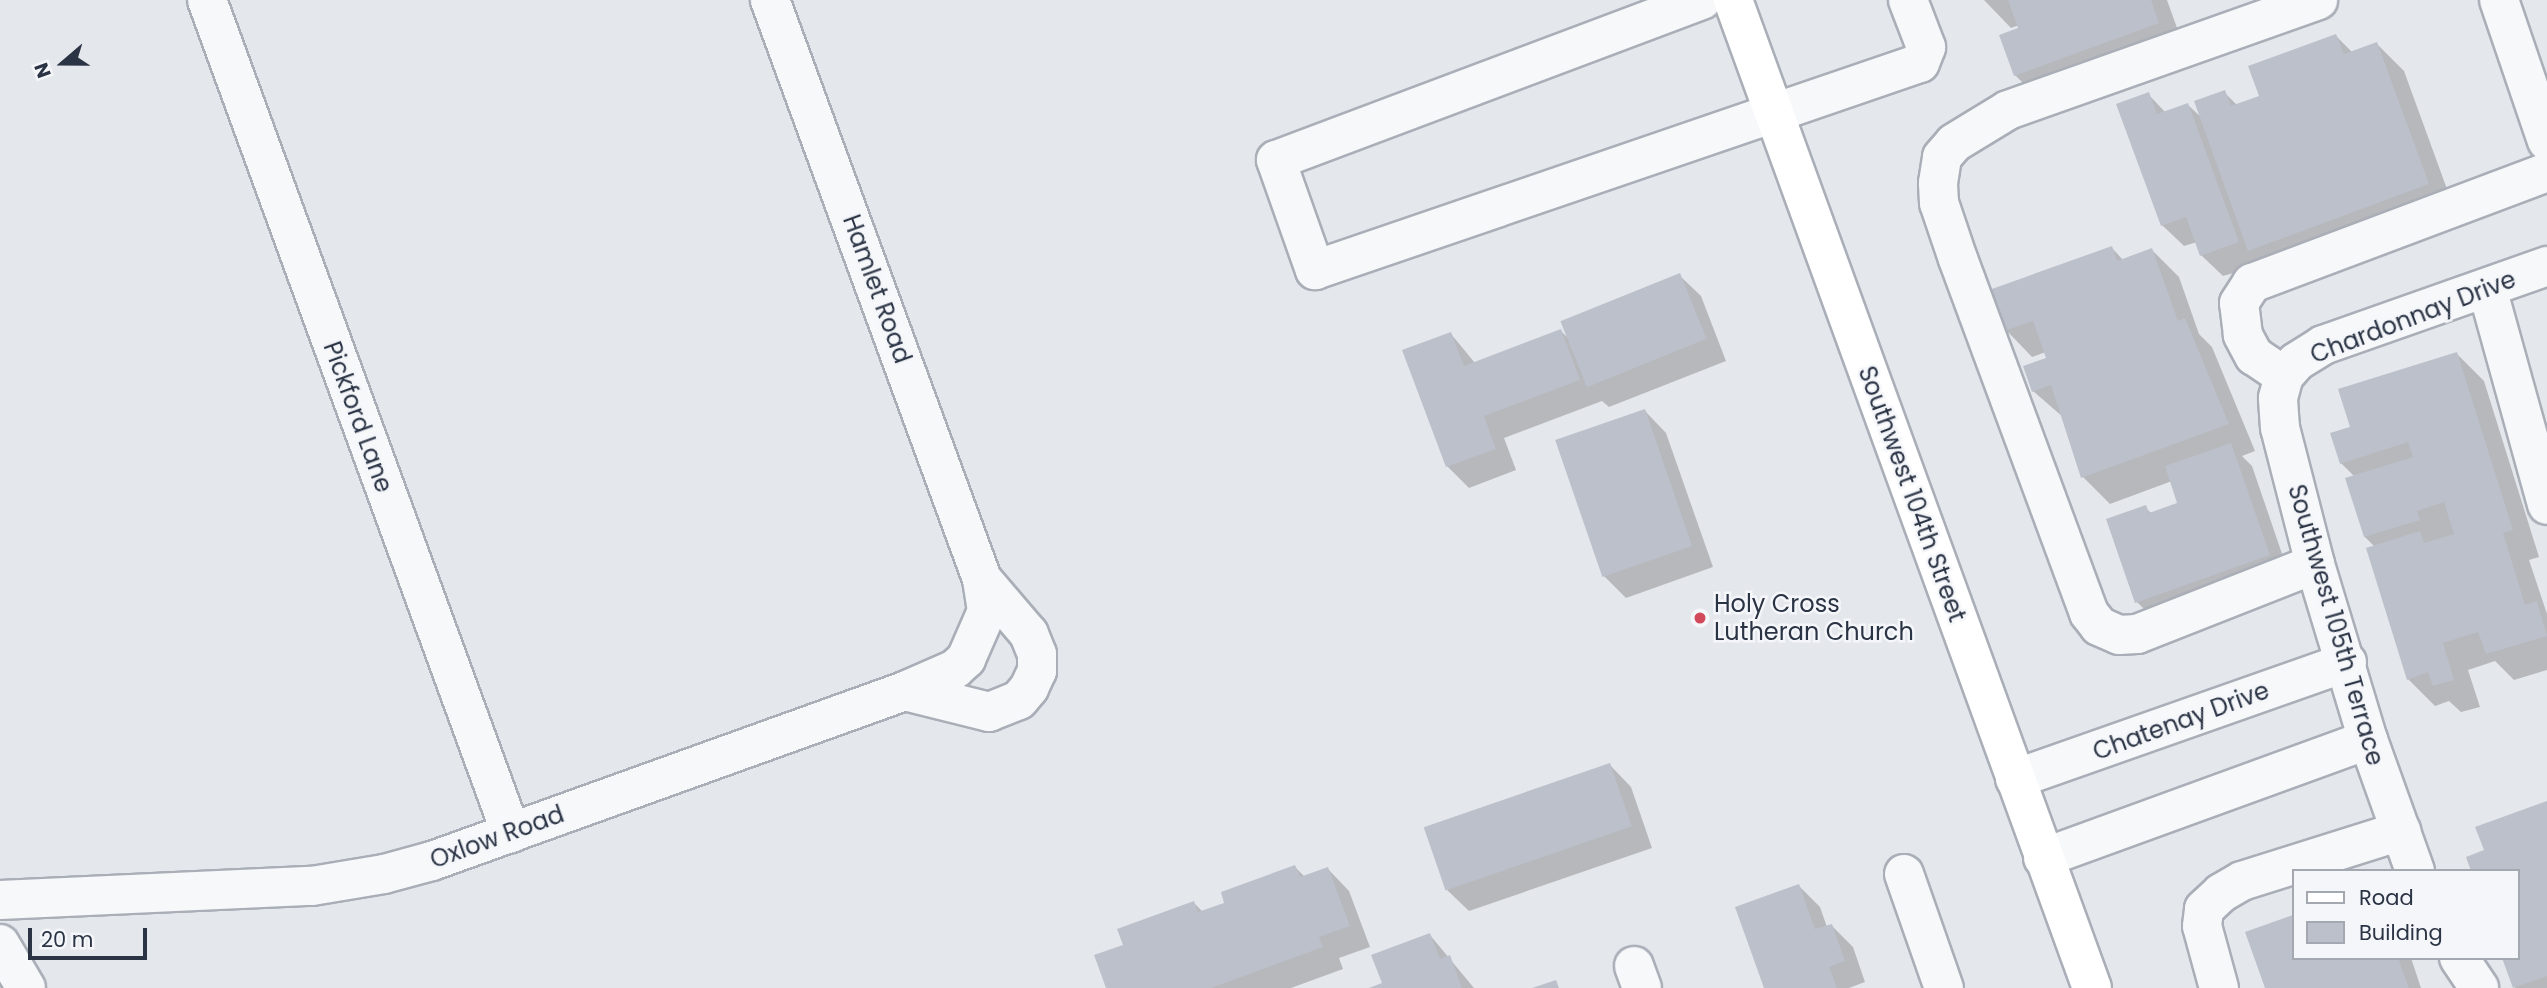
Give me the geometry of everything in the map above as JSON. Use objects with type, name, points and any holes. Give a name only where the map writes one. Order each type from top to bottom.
[{"type":"main road","name":"Southwest 104th Street","points":[[1733,0],[2092,988]]},
{"type":"street","name":"Pickford Lane","points":[[207,0],[511,833]]},
{"type":"street","name":"Hamlet Road","points":[[770,0],[982,579],[987,611],[966,659]]},
{"type":"street","points":[[1702,0],[1276,160],[1315,270],[1772,110],[1863,86],[1920,63],[1926,47],[1908,0]]},
{"type":"street","points":[[2315,564],[2137,634],[2119,635],[2099,626],[2089,613],[1962,272],[1939,203],[1938,183],[1942,157],[1954,143],[2008,110],[2318,0]]},
{"type":"street","points":[[2499,0],[2547,141]]},
{"type":"street","points":[[2284,376],[2254,356],[2243,335],[2239,303],[2252,283],[2547,172]]},
{"type":"street","name":"Chardonnay Drive","points":[[2284,376],[2295,362],[2323,345],[2547,266]]},
{"type":"street","points":[[2487,288],[2547,505]]},
{"type":"street","name":"Southwest 105th Terrace","points":[[2284,376],[2278,398],[2280,428],[2315,564],[2347,662],[2368,740],[2415,869]]},
{"type":"street","name":"Hamlet Road","points":[[905,691],[989,712],[1019,699],[1029,688],[1037,671],[1037,654],[1029,634],[982,579]]},
{"type":"street","name":"Oxlow Road","points":[[0,900],[312,886],[408,868],[905,691],[955,669],[966,659]]},
{"type":"street","name":"Chatenay Drive","points":[[2015,779],[2347,662]]},
{"type":"street","points":[[2043,858],[2368,740]]},
{"type":"street","points":[[2219,988],[2202,926],[2204,909],[2221,893],[2242,881],[2401,831]]},
{"type":"street","points":[[1904,874],[1944,988]]},
{"type":"street","points":[[0,944],[26,988]]},
{"type":"street","points":[[2460,960],[2479,988]]},
{"type":"building","points":[[2008,0],[2151,0],[2159,23],[2014,76],[1999,35],[2018,28]]},
{"type":"building","points":[[2336,34],[2344,54],[2377,42],[2429,184],[2248,251],[2194,101],[2225,90],[2231,106],[2259,96],[2248,66]]},
{"type":"building","points":[[2149,92],[2157,114],[2188,103],[2239,242],[2200,256],[2186,217],[2161,226],[2116,104]]},
{"type":"building","points":[[2112,246],[2117,261],[2152,248],[2178,321],[2185,318],[2229,424],[2081,478],[2051,385],[2032,392],[2023,366],[2046,358],[2033,321],[2004,331],[1989,290]]},
{"type":"building","points":[[1680,273],[1707,339],[1587,387],[1560,321]]},
{"type":"building","points":[[1561,329],[1580,380],[1484,416],[1496,449],[1446,467],[1402,350],[1451,332],[1464,366]]},
{"type":"building","points":[[2457,352],[2513,530],[2503,533],[2525,605],[2537,601],[2547,636],[2486,654],[2478,632],[2443,643],[2454,680],[2433,686],[2428,672],[2407,680],[2366,548],[2420,531],[2424,543],[2454,534],[2444,502],[2417,511],[2420,520],[2364,537],[2345,478],[2413,457],[2408,442],[2340,464],[2330,433],[2350,427],[2338,389]]},
{"type":"building","points":[[1645,409],[1692,546],[1602,577],[1555,440]]},
{"type":"building","points":[[2231,443],[2270,555],[2135,603],[2106,519],[2146,505],[2149,513],[2177,503],[2165,466]]},
{"type":"building","points":[[1610,763],[1632,826],[1446,890],[1424,827]]},
{"type":"building","points":[[2547,801],[2547,976],[2513,988],[2503,960],[2519,960],[2519,869],[2470,869],[2466,857],[2484,850],[2475,827]]},
{"type":"building","points":[[1295,865],[1300,877],[1328,867],[1350,926],[1319,937],[1323,947],[1211,988],[1106,988],[1094,955],[1123,945],[1117,929],[1194,901],[1198,912],[1224,903],[1221,892]]},
{"type":"building","points":[[1799,884],[1815,929],[1832,924],[1845,961],[1829,967],[1837,988],[1764,988],[1735,907]]},
{"type":"building","points":[[2292,915],[2292,960],[2399,960],[2409,988],[2265,988],[2245,932]]},
{"type":"building","points":[[1430,933],[1440,959],[1450,955],[1462,988],[1369,988],[1382,983],[1371,955]]},
{"type":"building","points":[[1556,980],[1559,988],[1532,988]]},
{"type":"place","name":"Holy Cross Lutheran Church","points":[[1700,618]]}]
